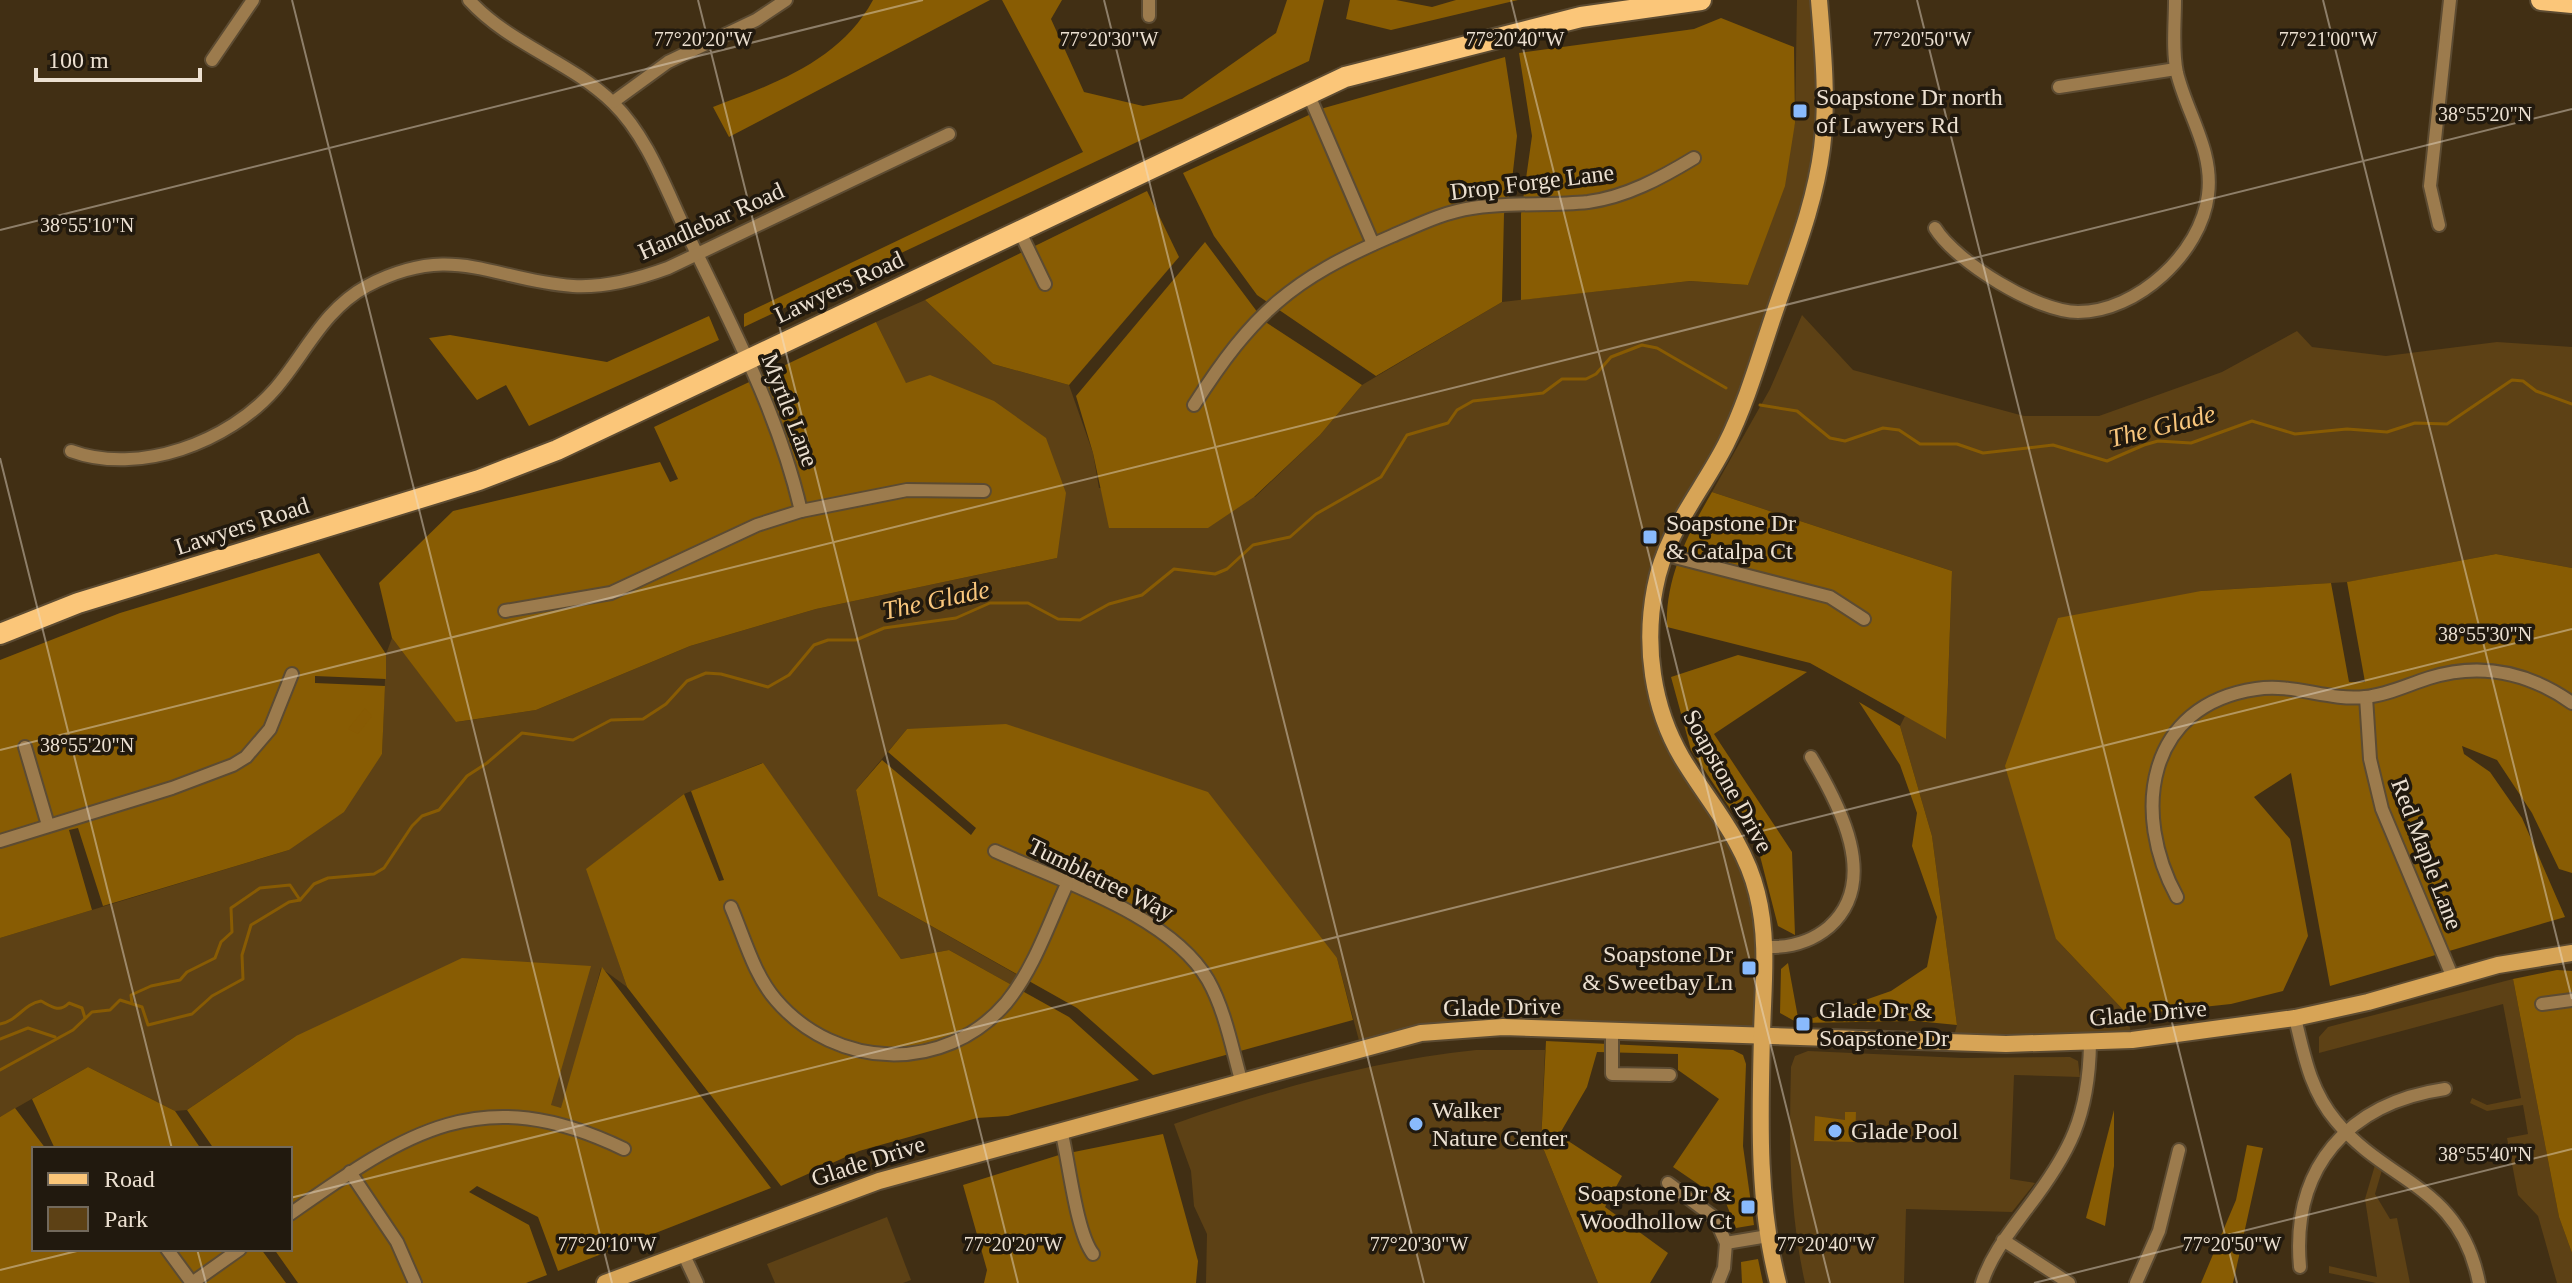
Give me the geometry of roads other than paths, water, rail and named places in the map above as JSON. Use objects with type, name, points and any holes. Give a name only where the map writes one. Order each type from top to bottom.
[{"type":"main road","name":"Lawyers Road","points":[[0,634],[78,603],[514,468],[1308,93],[1380,66],[1618,9],[1701,0]]},
{"type":"main road","points":[[2541,0],[2572,3]]},
{"type":"street","points":[[212,60],[253,0]]},
{"type":"street","name":"Myrtle Lane","points":[[469,0],[514,38],[579,77],[613,102],[650,156],[777,426],[801,511]]},
{"type":"street","points":[[613,102],[668,62],[756,20],[786,0]]},
{"type":"street","points":[[1149,0],[1149,16]]},
{"type":"street","name":"Soapstone Drive","points":[[1778,1283],[1768,1236],[1761,1129],[1765,947],[1759,902],[1747,863],[1727,823],[1682,757],[1658,699],[1651,660],[1650,619],[1663,554],[1690,500],[1726,443],[1741,410],[1808,213],[1820,159],[1824,117],[1819,0]]},
{"type":"street","points":[[1935,228],[1960,258],[2047,307],[2079,312],[2093,310],[2147,286],[2167,272],[2191,245],[2200,227],[2209,192],[2206,156],[2176,69],[2175,0]]},
{"type":"street","points":[[2439,225],[2430,186],[2450,0]]},
{"type":"street","points":[[2059,87],[2176,69]]},
{"type":"street","points":[[1308,93],[1373,244]]},
{"type":"street","name":"Handlebar Road","points":[[71,451],[100,459],[147,455],[197,443],[219,433],[249,413],[274,390],[333,311],[365,287],[402,272],[468,264],[560,284],[600,285],[647,276],[949,134]]},
{"type":"street","name":"Drop Forge Lane","points":[[1194,405],[1235,343],[1274,301],[1320,269],[1373,244],[1461,210],[1609,198],[1651,182],[1694,158]]},
{"type":"street","points":[[1019,230],[1045,284]]},
{"type":"street","points":[[505,611],[611,593],[757,525],[801,511],[907,490],[984,491]]},
{"type":"street","points":[[1663,554],[1830,597],[1864,619]]},
{"type":"street","points":[[2177,897],[2159,858],[2150,816],[2158,767],[2178,731],[2208,707],[2256,689],[2273,687],[2331,696],[2366,697],[2442,674],[2481,669],[2537,682],[2572,703]]},
{"type":"street","points":[[0,841],[214,774],[246,757],[270,729],[292,674]]},
{"type":"street","name":"Red Maple Lane","points":[[2366,697],[2370,759],[2382,809],[2453,978]]},
{"type":"street","points":[[25,747],[48,825]]},
{"type":"street","points":[[1765,947],[1795,945],[1822,933],[1842,911],[1852,886],[1853,858],[1844,824],[1811,757]]},
{"type":"street","name":"Tumbletree Way","points":[[995,851],[1152,924],[1185,949],[1204,974],[1218,1001],[1241,1080]]},
{"type":"street","points":[[731,907],[766,987],[791,1015],[841,1046],[900,1055],[959,1041],[989,1020],[1019,984],[1067,884]]},
{"type":"street","name":"Glade Drive","points":[[605,1283],[846,1191],[1241,1080],[1403,1037],[1442,1030],[1503,1027],[2090,1043],[2190,1035],[2295,1018],[2523,959],[2572,953]]},
{"type":"street","points":[[2542,1004],[2572,1000]]},
{"type":"street","points":[[2295,1018],[2313,1085],[2345,1131],[2419,1185],[2450,1216],[2470,1252],[2479,1283]]},
{"type":"street","points":[[1612,1032],[1612,1074],[1670,1075]]},
{"type":"street","points":[[1982,1283],[2003,1240],[2073,1140],[2086,1098],[2090,1043]]},
{"type":"street","points":[[2300,1267],[2299,1224],[2304,1202],[2319,1165],[2345,1131],[2384,1106],[2445,1089]]},
{"type":"street","points":[[292,1213],[388,1148],[431,1128],[473,1118],[522,1118],[560,1123],[585,1130],[624,1149]]},
{"type":"street","points":[[1061,1130],[1072,1173],[1079,1227],[1093,1254]]},
{"type":"street","points":[[2136,1283],[2159,1231],[2179,1150]]},
{"type":"street","points":[[350,1172],[397,1242],[415,1283]]},
{"type":"street","points":[[1668,1183],[1715,1218],[1726,1243],[1724,1268],[1718,1283]]},
{"type":"street","points":[[1726,1243],[1768,1236]]},
{"type":"street","points":[[2003,1240],[2069,1283]]},
{"type":"street","points":[[168,1251],[192,1283],[237,1251]]},
{"type":"street","points":[[683,1253],[697,1283]]},
{"type":"waterway","name":"The Glade","points":[[0,1070],[73,1030],[92,1012],[110,1010],[120,1000],[142,1007],[148,1025],[192,1014],[212,996],[243,979],[242,955],[251,925],[289,902],[300,900],[314,884],[328,878],[374,874],[384,868],[422,816],[439,810],[467,776],[522,733],[573,740],[611,720],[643,719],[666,704],[687,681],[706,673],[768,687],[789,675],[814,645],[828,640],[856,640],[884,628],[956,618],[990,603],[1028,603],[1058,619],[1080,620],[1109,604],[1142,595],[1174,569],[1215,574],[1227,569],[1253,545],[1290,537],[1316,514],[1381,477],[1407,435],[1448,423],[1457,410],[1473,401],[1543,393],[1562,379],[1586,379],[1596,374],[1611,357],[1642,345],[1657,348],[1726,388]]},
{"type":"waterway","name":"The Glade","points":[[1760,405],[1797,411],[1830,438],[1845,441],[1883,428],[1899,430],[1920,444],[1957,444],[1983,453],[2053,445],[2107,461],[2158,441],[2191,443],[2252,421],[2295,434],[2347,429],[2387,432],[2415,423],[2447,424],[2512,380],[2523,381],[2536,391],[2572,404]]},
{"type":"waterway","name":"The Glade","points":[[132,1003],[131,995],[151,986],[180,980],[187,972],[215,958],[221,942],[232,932],[231,908],[260,888],[290,885],[300,900]]},
{"type":"waterway","name":"The Glade","points":[[0,1024],[41,1001],[55,1008],[69,1003],[82,1008],[85,1018]]},
{"type":"waterway","name":"The Glade","points":[[0,1039],[28,1028],[55,1037]]},
{"type":"place","name":"Soapstone Dr north of Lawyers Rd","points":[[1800,111]]},
{"type":"place","name":"Soapstone Dr & Catalpa Ct","points":[[1650,537]]},
{"type":"place","name":"Soapstone Dr & Sweetbay Ln","points":[[1749,968]]},
{"type":"place","name":"Glade Dr & Soapstone Dr","points":[[1803,1024]]},
{"type":"place","name":"Walker Nature Center","points":[[1416,1124]]},
{"type":"place","name":"Glade Pool","points":[[1835,1131]]},
{"type":"place","name":"Soapstone Dr & Woodhollow Ct","points":[[1748,1207]]}]
